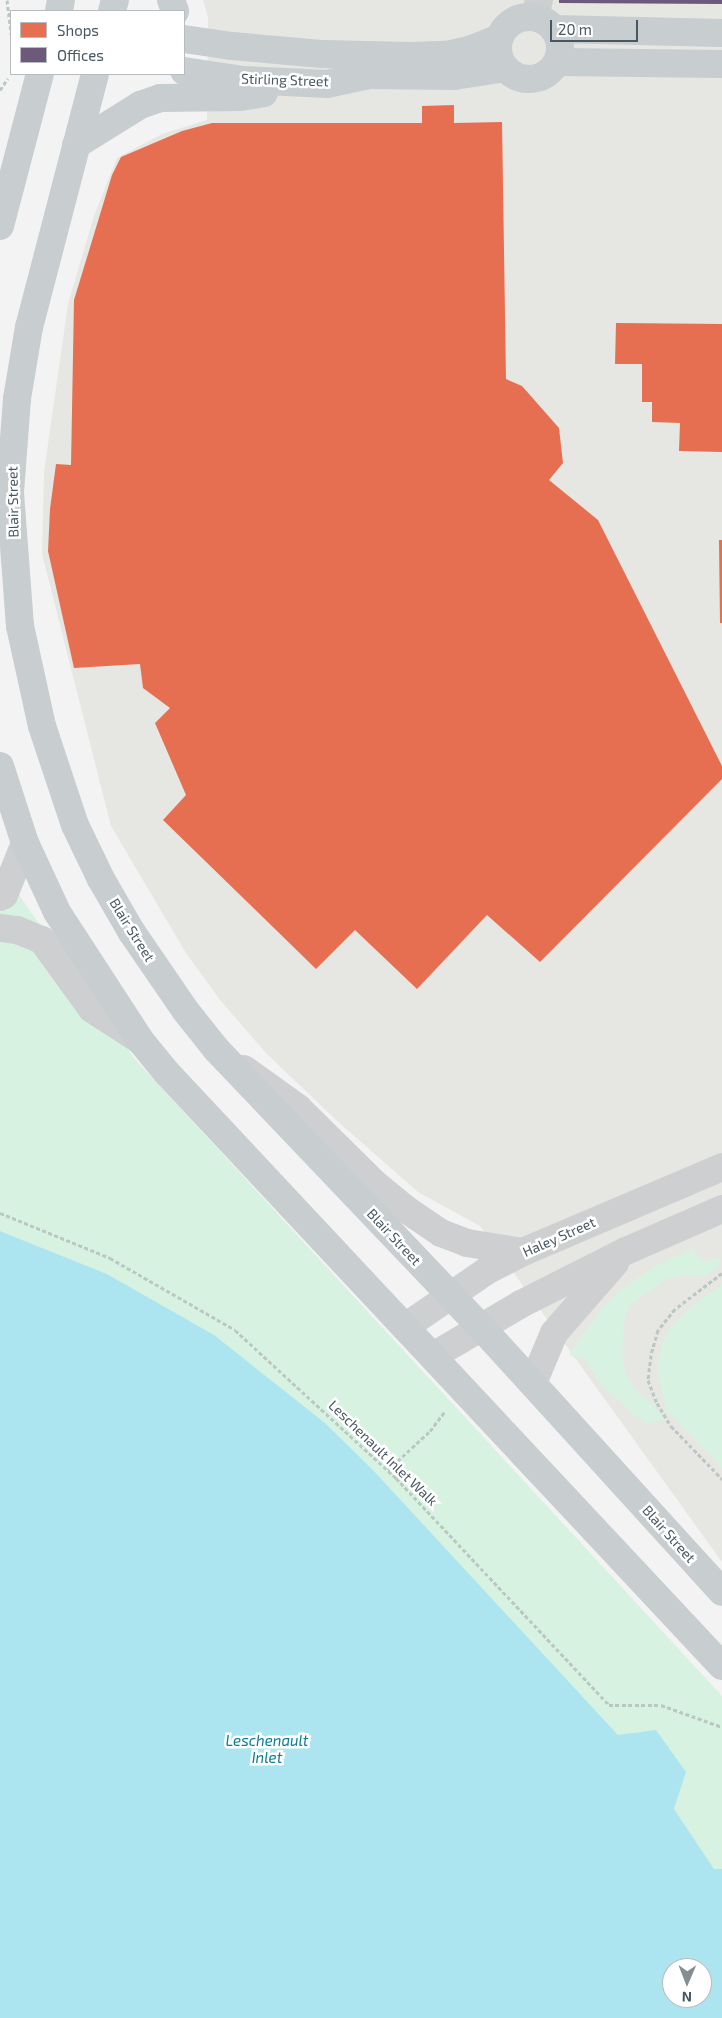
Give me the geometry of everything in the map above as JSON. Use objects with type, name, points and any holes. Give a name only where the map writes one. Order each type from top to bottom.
[{"type":"main road","points":[[543,15],[561,45],[558,62],[547,73],[533,79],[513,75],[505,68],[500,59],[499,38],[510,23],[527,16],[543,15],[722,33]]},
{"type":"main road","name":"Stirling Street","points":[[187,35],[232,46],[322,54],[426,56],[458,52],[499,38]]},
{"type":"main road","points":[[558,62],[722,64]]},
{"type":"main road","name":"Stirling Street","points":[[185,71],[243,80],[327,84],[369,75],[454,76],[505,68]]},
{"type":"main road","points":[[0,226],[40,75]]},
{"type":"main road","name":"Blair Street","points":[[95,75],[29,327],[17,399],[10,493],[20,626],[42,726],[75,825],[101,879],[131,931],[185,1010],[216,1049],[481,1327],[720,1588]]},
{"type":"main road","points":[[76,145],[140,105],[160,98],[240,97],[327,84]]},
{"type":"main road","points":[[0,766],[25,843],[57,912],[140,1040],[167,1073],[722,1666]]},
{"type":"street","points":[[0,898],[4,896],[25,843]]},
{"type":"street","points":[[0,928],[17,930],[42,940],[92,1009],[140,1040]]},
{"type":"street","points":[[216,1049],[298,1108],[374,1183],[407,1210],[441,1232],[467,1243],[523,1252]]},
{"type":"street","name":"Haley Street","points":[[405,1326],[488,1270],[523,1252],[722,1167]]},
{"type":"street","points":[[433,1356],[481,1327],[626,1251],[722,1209]]},
{"type":"street","points":[[533,1383],[554,1334],[626,1251]]},
{"type":"path","points":[[7,0],[10,26]]},
{"type":"path","points":[[0,90],[10,75]]},
{"type":"path","name":"Leschenault Inlet Walk","points":[[0,1213],[110,1258],[235,1330],[396,1478],[610,1705],[661,1705],[722,1727]]},
{"type":"path","points":[[722,1273],[675,1309],[658,1330],[651,1355],[648,1380],[657,1403],[670,1426],[722,1479]]},
{"type":"shaded area","points":[[203,0],[722,0],[722,1562],[480,1226],[418,1192],[335,1119],[266,1053],[220,1000],[186,953],[111,826],[42,554],[44,472],[68,304],[94,216],[117,158],[162,134],[207,120],[208,17]]},
{"type":"green space","points":[[0,868],[134,1058],[722,1696],[722,1869],[714,1869],[674,1809],[686,1772],[618,1735],[373,1470],[325,1423],[213,1335],[107,1274],[0,1231]]},
{"type":"green space","points":[[695,1248],[695,1253],[704,1262],[722,1256],[718,1267],[706,1276],[679,1276],[665,1280],[630,1305],[624,1321],[622,1358],[627,1376],[634,1388],[664,1418],[649,1424],[632,1414],[622,1402],[603,1388],[584,1357],[575,1358],[569,1354],[599,1312],[618,1292],[656,1265]]},
{"type":"green space","points":[[722,1285],[722,1468],[666,1410],[657,1369],[661,1348],[668,1331],[691,1306]]},
{"type":"water","name":"Leschenault Inlet","points":[[0,1231],[107,1274],[214,1335],[325,1423],[373,1470],[618,1735],[656,1730],[686,1772],[674,1809],[714,1869],[722,1869],[722,2018],[0,2018]]},
{"type":"building: Shops","points":[[454,105],[454,123],[502,122],[506,379],[522,386],[559,428],[563,463],[549,480],[598,520],[722,766],[722,779],[540,962],[487,915],[417,989],[355,930],[316,969],[163,820],[186,795],[155,723],[170,708],[143,688],[140,664],[74,668],[48,551],[50,509],[56,464],[71,465],[74,300],[112,175],[121,157],[182,131],[212,123],[422,123],[422,106]]},
{"type":"building: Shops","points":[[616,323],[722,324],[722,452],[679,451],[680,423],[652,422],[652,402],[642,402],[642,364],[615,364]]},
{"type":"building: Shops","points":[[719,540],[722,540],[722,623],[720,623]]},
{"type":"building: Offices","points":[[559,0],[722,0],[722,4],[559,3]]}]
